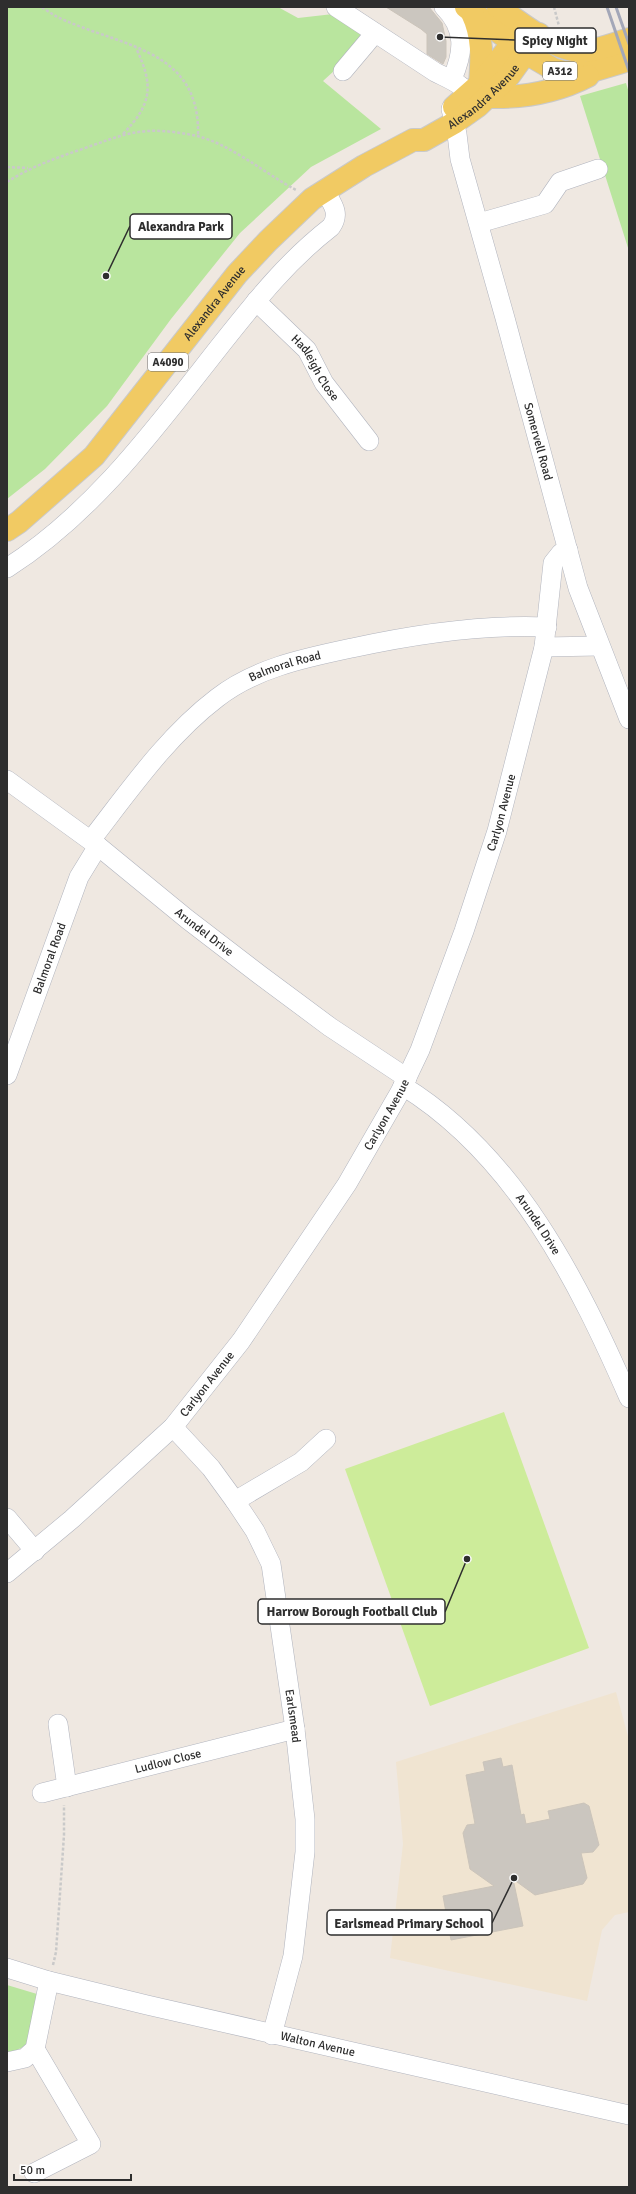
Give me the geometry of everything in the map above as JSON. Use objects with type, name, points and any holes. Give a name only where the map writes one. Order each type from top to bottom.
[{"type":"main road","name":"A312","points":[[498,7],[560,47],[577,51],[604,47],[629,39]]},
{"type":"main road","name":"A312","points":[[469,10],[544,64],[563,72],[585,73],[598,71],[629,60]]},
{"type":"main road","points":[[469,10],[479,28],[481,39],[479,95],[550,91],[598,71]]},
{"type":"main road","name":"Alexandra Avenue","points":[[7,530],[19,522],[94,456],[237,274],[268,241],[319,195],[378,158],[413,140],[424,140],[436,134],[453,116],[479,95],[509,76],[520,48],[532,30]]},
{"type":"main road","name":"Alexandra Avenue","points":[[413,140],[419,129],[453,116]]},
{"type":"street","points":[[336,7],[435,72],[452,79],[479,95]]},
{"type":"street","points":[[444,7],[457,23],[461,35],[458,63],[452,79]]},
{"type":"street","points":[[343,71],[375,33]]},
{"type":"street","name":"Somervell Road","points":[[453,116],[459,146],[460,160],[479,223],[578,588],[599,646],[629,720]]},
{"type":"street","name":"Somervell Road","points":[[436,134],[460,160]]},
{"type":"street","points":[[479,223],[545,204],[560,182],[598,169]]},
{"type":"street","points":[[7,568],[63,524],[113,479],[287,264],[331,227],[336,220],[336,211],[319,195]]},
{"type":"street","name":"Hadleigh Close","points":[[256,301],[307,350],[324,383],[369,441]]},
{"type":"street","name":"Carlyon Avenue","points":[[7,1573],[35,1551],[173,1427],[241,1341],[343,1191],[405,1082],[420,1050],[464,931],[497,831],[544,647],[553,563],[561,553],[568,550]]},
{"type":"street","name":"Balmoral Road","points":[[7,1075],[79,877],[94,843],[156,759],[188,723],[217,697],[247,680],[305,659],[403,638],[475,628],[504,626],[547,627]]},
{"type":"street","points":[[544,647],[599,646]]},
{"type":"street","name":"Arundel Drive","points":[[7,780],[94,843],[187,920],[405,1082],[458,1127],[483,1152],[521,1199],[558,1255],[580,1294],[629,1398]]},
{"type":"street","name":"Earlsmead","points":[[173,1427],[211,1468],[235,1501],[255,1531],[271,1564],[295,1729],[305,1819],[305,1852],[293,1956],[272,2035]]},
{"type":"street","points":[[235,1501],[301,1462],[326,1439]]},
{"type":"street","points":[[7,1518],[35,1551]]},
{"type":"street","points":[[58,1724],[65,1788]]},
{"type":"street","name":"Ludlow Close","points":[[42,1793],[295,1729]]},
{"type":"street","name":"Walton Avenue","points":[[7,1968],[49,1981],[272,2035],[629,2115]]},
{"type":"street","points":[[7,2062],[25,2058],[35,2049],[49,1981]]},
{"type":"street","points":[[34,2173],[91,2144],[35,2049]]},
{"type":"path","points":[[42,7],[69,22],[160,59],[183,78],[195,99],[199,118],[198,136]]},
{"type":"path","points":[[554,7],[560,28]]},
{"type":"path","points":[[122,135],[137,120],[146,104],[148,81],[136,48]]},
{"type":"path","points":[[7,182],[29,168],[122,135],[149,131],[198,136],[247,160],[271,176],[319,195]]},
{"type":"path","points":[[7,167],[29,168]]},
{"type":"path","points":[[49,1981],[56,1952],[64,1835],[65,1788]]},
{"type":"shaded area","points":[[616,1692],[629,1740],[629,1912],[615,1915],[602,1930],[587,2001],[390,1958],[403,1844],[396,1762]]},
{"type":"green space","points":[[7,7],[278,7],[298,18],[342,13],[371,37],[323,81],[381,129],[311,167],[240,233],[171,319],[107,406],[45,469],[7,499]]},
{"type":"green space","points":[[626,83],[629,93],[629,251],[580,96]]},
{"type":"green space","points":[[504,1412],[589,1648],[430,1706],[345,1469]]},
{"type":"green space","points":[[7,1985],[37,1994],[27,2045],[7,2055]]},
{"type":"building","points":[[386,7],[429,7],[442,23],[446,41],[446,57],[443,64],[427,54],[427,34]]},
{"type":"building","points":[[501,1758],[503,1767],[512,1765],[521,1815],[524,1814],[526,1824],[550,1819],[548,1811],[584,1803],[589,1806],[599,1845],[593,1852],[581,1853],[587,1878],[583,1884],[535,1895],[513,1879],[523,1926],[451,1940],[443,1896],[494,1886],[470,1869],[463,1833],[467,1825],[475,1824],[466,1775],[485,1771],[483,1762]]},
{"type":"railway","points":[[607,7],[629,71]]},
{"type":"railway","points":[[616,7],[629,44]]},
{"type":"place","name":"Spicy Night","points":[[440,37]]},
{"type":"place","name":"Alexandra Park","points":[[106,276]]},
{"type":"place","name":"Harrow Borough Football Club","points":[[467,1559]]},
{"type":"place","name":"Earlsmead Primary School","points":[[514,1878]]}]
